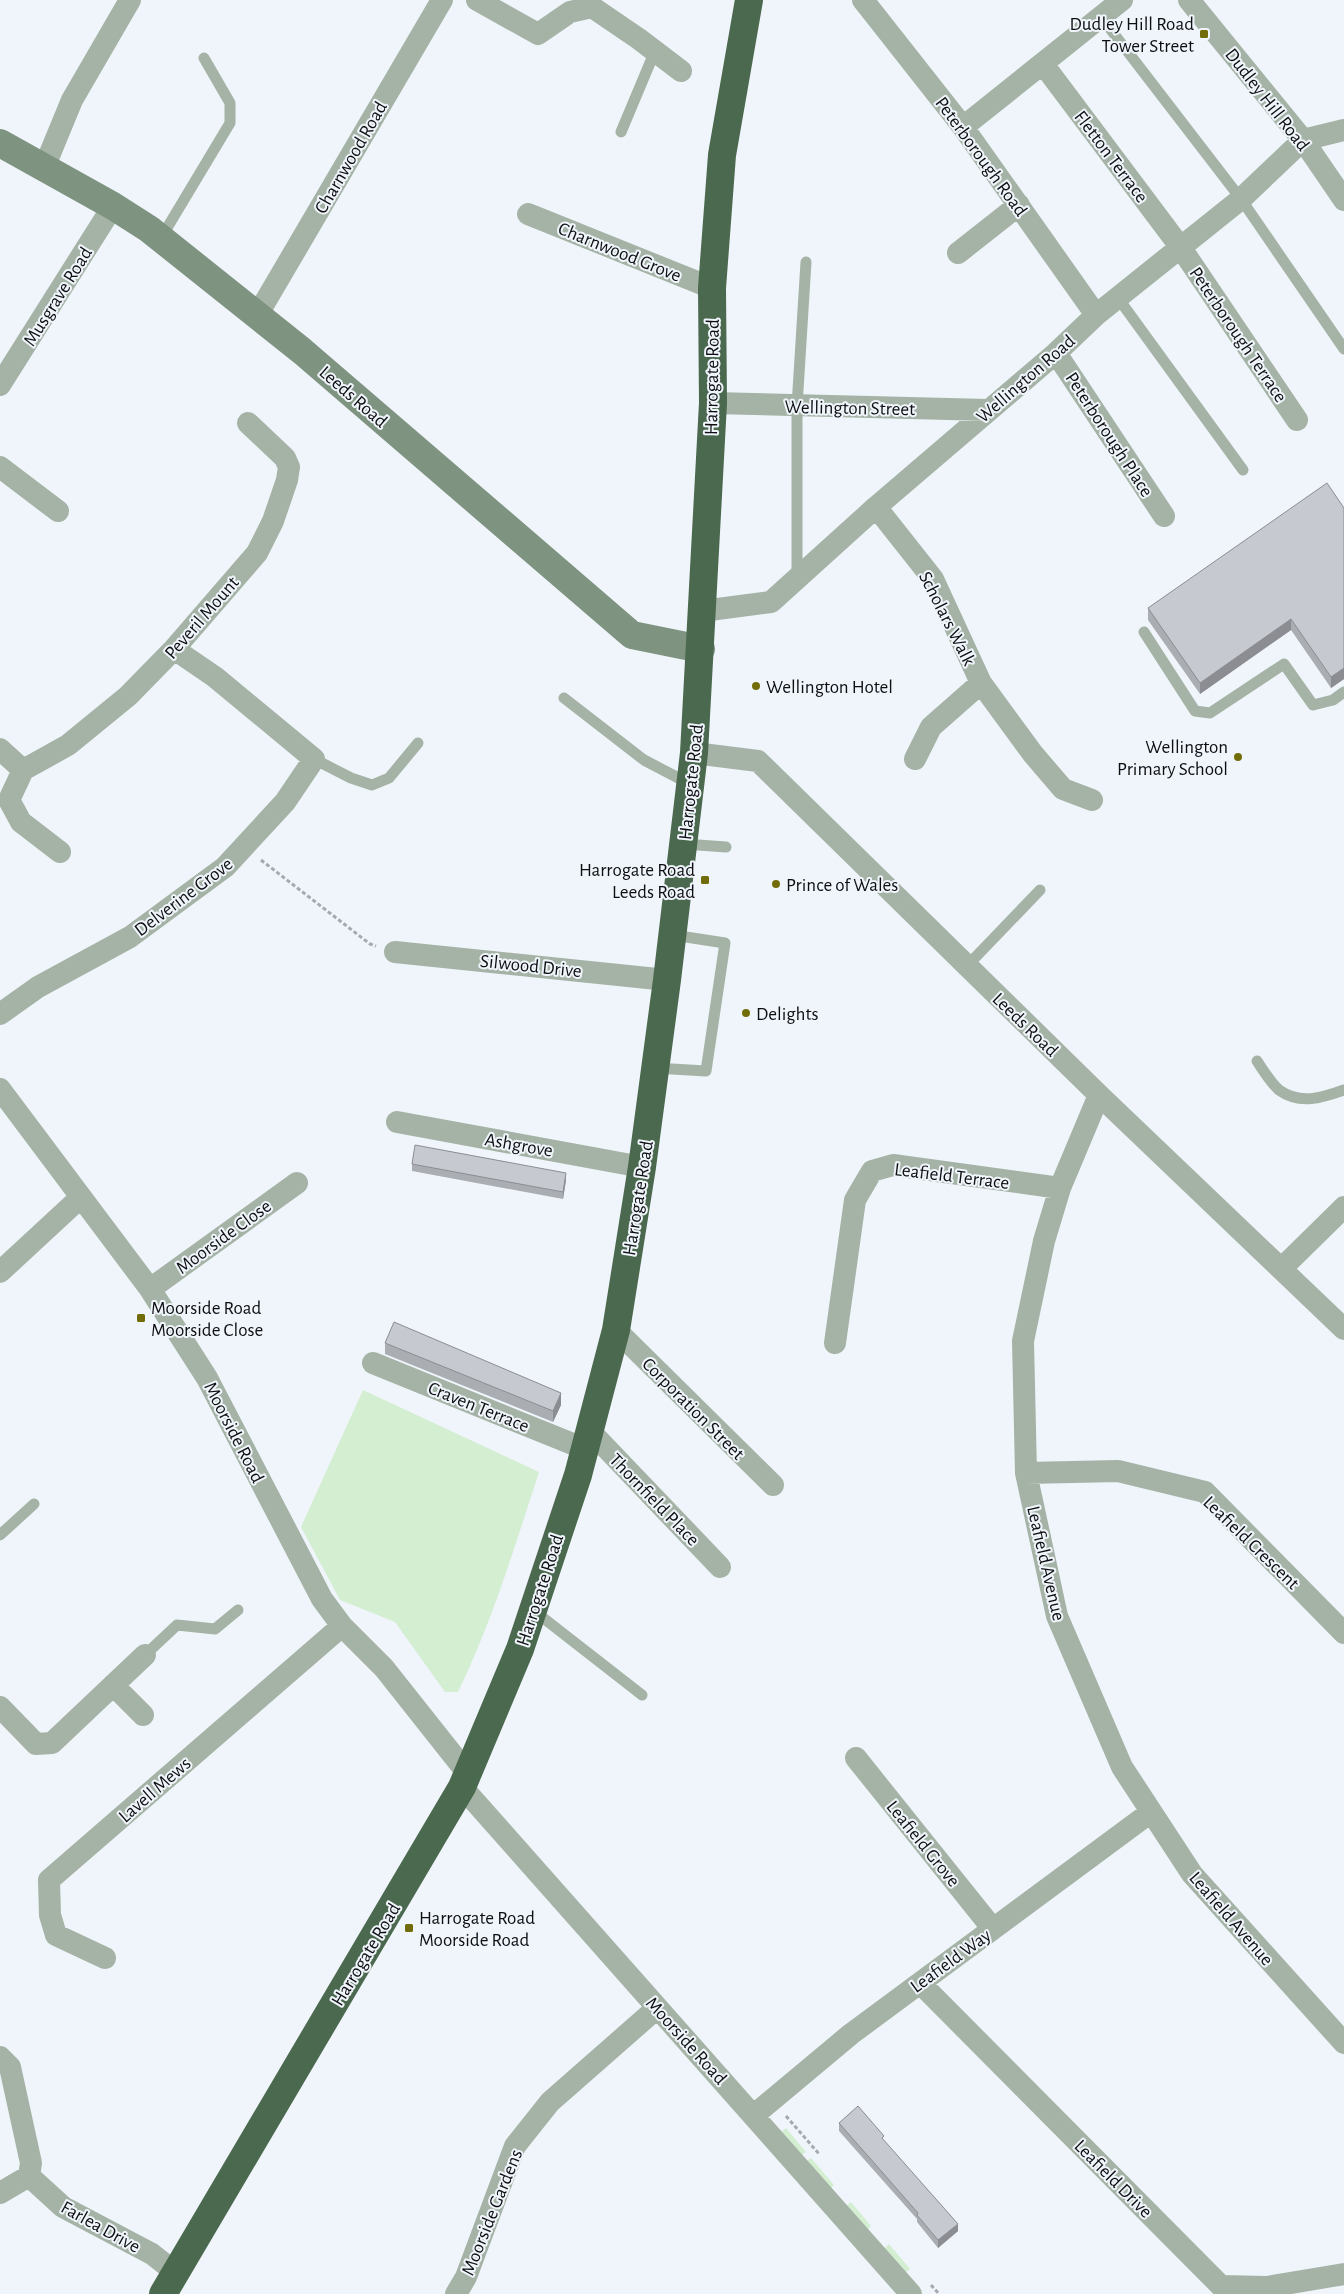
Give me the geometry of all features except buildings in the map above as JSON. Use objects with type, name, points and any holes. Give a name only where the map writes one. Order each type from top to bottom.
[{"type":"highway","name":"Harrogate Road","points":[[170,2283],[465,1781],[520,1650],[588,1440],[616,1330],[642,1167],[668,980],[694,753],[701,649],[712,404],[712,288],[722,154],[749,0]]},
{"type":"street","points":[[44,168],[72,100],[130,0]]},
{"type":"street","name":"Charnwood Road","points":[[258,314],[442,0]]},
{"type":"street","points":[[477,0],[538,34],[570,12],[592,7],[681,71]]},
{"type":"street","name":"Peterborough Road","points":[[862,0],[963,127],[1096,315]]},
{"type":"street","points":[[963,127],[1122,0]]},
{"type":"street","name":"Dudley Hill Road","points":[[1190,0],[1303,140],[1344,200]]},
{"type":"street","name":"Fletton Terrace","points":[[1043,64],[1181,248]]},
{"type":"street","name":"Wellington Road","points":[[702,611],[771,602],[876,507],[1056,353],[1096,315],[1241,199],[1303,140],[1344,130]]},
{"type":"street","name":"Leeds Road","points":[[0,143],[113,206],[160,238],[258,314],[632,635],[701,649]]},
{"type":"street","points":[[958,252],[1019,205]]},
{"type":"street","name":"Musgrave Road","points":[[0,385],[113,206]]},
{"type":"street","name":"Charnwood Grove","points":[[528,214],[712,288]]},
{"type":"street","name":"Peterborough Terrace","points":[[1181,248],[1297,420]]},
{"type":"street","name":"Peterborough Place","points":[[1056,353],[1164,516]]},
{"type":"street","name":"Wellington Street","points":[[712,404],[988,410]]},
{"type":"street","name":"Peveril Mount","points":[[23,770],[68,745],[128,696],[174,649],[257,553],[273,521],[287,480],[289,467],[285,458],[248,423]]},
{"type":"street","points":[[0,467],[58,511]]},
{"type":"street","name":"Scholars Walk","points":[[876,507],[932,579],[981,683],[1033,754],[1063,789],[1092,800]]},
{"type":"street","points":[[174,649],[215,677],[314,759]]},
{"type":"street","name":"Scholars Walk","points":[[915,759],[931,727],[981,683]]},
{"type":"street","points":[[0,749],[23,770],[9,800],[21,822],[60,852]]},
{"type":"street","name":"Leeds Road","points":[[694,753],[758,761],[1099,1095],[1344,1329]]},
{"type":"street","name":"Delverine Grove","points":[[0,1014],[38,987],[130,937],[226,867],[285,802],[314,759]]},
{"type":"street","name":"Silwood Drive","points":[[395,952],[668,980]]},
{"type":"street","name":"Moorside Road","points":[[0,1089],[150,1288],[207,1378],[322,1599],[342,1626],[384,1668],[465,1781],[657,2008],[911,2294]]},
{"type":"street","name":"Leafield Avenue","points":[[1099,1095],[1060,1188],[1044,1241],[1023,1341],[1026,1473],[1057,1616],[1122,1767],[1192,1874],[1344,2043]]},
{"type":"street","name":"Ashgrove","points":[[397,1122],[642,1167]]},
{"type":"street","name":"Leafield Terrace","points":[[835,1343],[856,1200],[872,1171],[893,1165],[1060,1188]]},
{"type":"street","name":"Moorside Close","points":[[150,1288],[297,1183]]},
{"type":"street","points":[[0,1272],[81,1197]]},
{"type":"street","points":[[1282,1268],[1344,1207]]},
{"type":"street","name":"Corporation Street","points":[[616,1330],[773,1485]]},
{"type":"street","name":"Craven Terrace","points":[[373,1363],[588,1440]]},
{"type":"street","name":"Thornfield Place","points":[[588,1440],[720,1567]]},
{"type":"street","name":"Leafield Crescent","points":[[1026,1473],[1118,1471],[1205,1492],[1344,1632]]},
{"type":"street","name":"Lavell Mews","points":[[105,1958],[56,1935],[50,1915],[49,1880],[342,1626]]},
{"type":"street","points":[[0,1706],[36,1744],[52,1743],[144,1655]]},
{"type":"street","points":[[113,1685],[143,1716]]},
{"type":"street","name":"Leafield Grove","points":[[856,1758],[993,1929]]},
{"type":"street","name":"Leafield Way","points":[[754,2115],[851,2034],[1151,1812]]},
{"type":"street","name":"Leafield Drive","points":[[920,1983],[1221,2286],[1267,2287],[1344,2274]]},
{"type":"street","name":"Moorside Gardens","points":[[456,2294],[466,2277],[515,2146],[550,2102],[657,2008]]},
{"type":"street","points":[[0,2057],[10,2067],[31,2163],[29,2176],[0,2192]]},
{"type":"street","name":"Farlea Drive","points":[[29,2176],[62,2207],[152,2254],[170,2283]]},
{"type":"lane","points":[[1101,16],[1241,199],[1344,349]]},
{"type":"lane","points":[[621,132],[655,51]]},
{"type":"lane","points":[[160,238],[230,122],[230,102],[204,58]]},
{"type":"lane","points":[[797,579],[797,406],[806,262]]},
{"type":"lane","points":[[1118,298],[1243,470]]},
{"type":"lane","points":[[1144,632],[1196,711],[1210,713],[1284,664],[1313,705],[1333,700],[1344,692]]},
{"type":"lane","points":[[564,698],[644,760],[690,784]]},
{"type":"lane","points":[[314,759],[351,778],[372,785],[389,778],[418,743]]},
{"type":"lane","points":[[684,844],[726,846]]},
{"type":"lane","points":[[967,966],[1040,890]]},
{"type":"lane","points":[[655,1068],[706,1071],[725,943],[674,935]]},
{"type":"lane","points":[[1257,1061],[1279,1089],[1294,1097],[1313,1100],[1344,1090]]},
{"type":"lane","points":[[0,1535],[34,1504]]},
{"type":"lane","points":[[144,1655],[177,1625],[215,1629],[238,1610]]},
{"type":"lane","points":[[533,1610],[642,1695]]},
{"type":"path","points":[[244,847],[370,944],[395,952]]},
{"type":"green space","points":[[363,1390],[539,1472],[492,1611],[458,1692],[445,1692],[395,1622],[340,1600],[301,1527]]},
{"type":"green space","points":[[786,2128],[806,2152],[800,2156],[780,2133]]},
{"type":"green space","points":[[811,2158],[834,2185],[829,2190],[805,2162]]},
{"type":"green space","points":[[851,2202],[871,2226],[865,2232],[845,2207]]},
{"type":"green space","points":[[889,2244],[910,2269],[903,2274],[883,2250]]},
{"type":"place","name":"Dudley Hill Road Tower Street","points":[[1204,34]]},
{"type":"place","name":"Wellington Hotel","points":[[756,686]]},
{"type":"place","name":"Wellington Primary School","points":[[1238,757]]},
{"type":"place","name":"Harrogate Road Leeds Road","points":[[705,880]]},
{"type":"place","name":"Prince of Wales","points":[[776,884]]},
{"type":"place","name":"Delights","points":[[746,1013]]},
{"type":"place","name":"Moorside Road Moorside Close","points":[[141,1318]]},
{"type":"place","name":"Harrogate Road Moorside Road","points":[[409,1928]]}]
